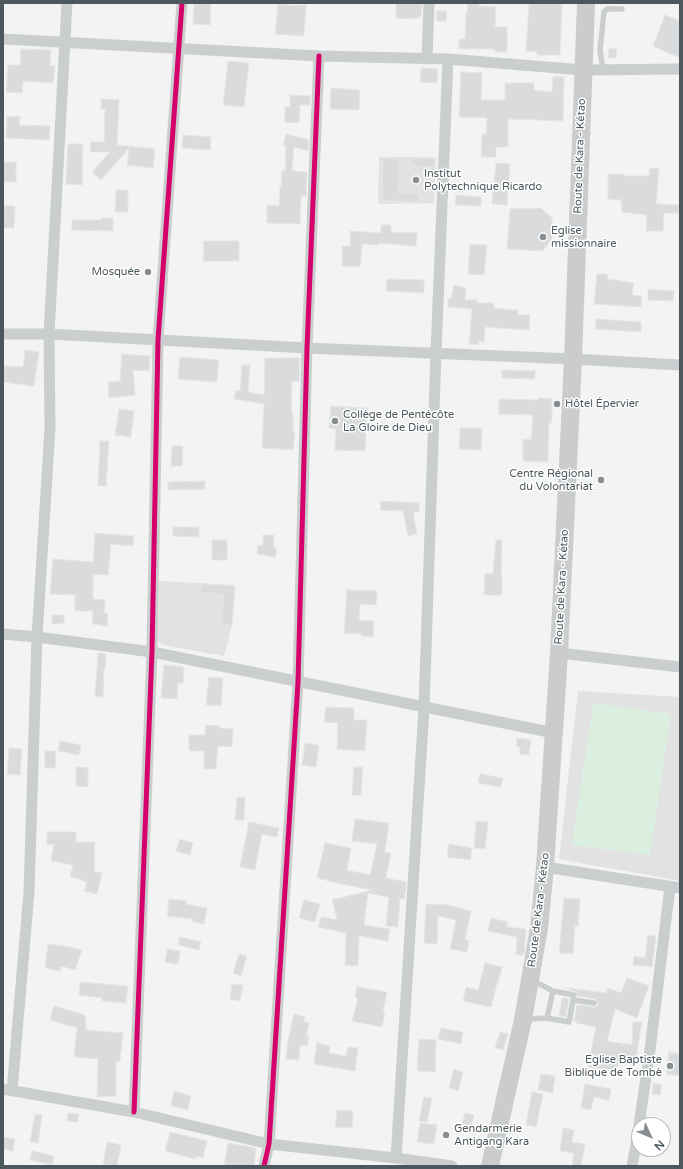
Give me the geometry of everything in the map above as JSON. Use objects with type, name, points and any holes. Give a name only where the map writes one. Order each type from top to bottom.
[{"type":"main road","name":"Route de Kara - Kétao","points":[[490,1166],[523,1020],[539,928],[545,866],[559,652],[586,3]]},
{"type":"street","points":[[67,3],[49,334],[50,428],[37,637],[29,892],[7,1090],[134,1112],[269,1144],[383,1161],[396,1158],[452,1166]]},
{"type":"street","points":[[134,1112],[152,652],[158,340],[182,3]]},
{"type":"street","points":[[427,59],[429,3]]},
{"type":"street","points":[[3,39],[319,56],[448,59],[583,70],[680,70]]},
{"type":"street","points":[[264,1166],[269,1144],[298,682],[307,348],[319,56]]},
{"type":"street","points":[[396,1158],[424,708],[448,59]]},
{"type":"street","points":[[3,334],[49,334],[307,348],[680,365]]},
{"type":"street","points":[[3,634],[152,652],[554,733]]},
{"type":"street","points":[[559,652],[680,667]]},
{"type":"street","points":[[545,866],[675,887],[640,1117]]},
{"type":"lane","points":[[603,70],[600,50],[604,12],[608,9],[622,9]]},
{"type":"lane","points":[[523,1020],[547,1018],[569,1022],[574,995],[553,991],[530,978]]},
{"type":"lane","points":[[547,1018],[553,991]]},
{"type":"lane","points":[[573,1000],[594,1003]]},
{"type":"shaded area","name":"Institut Polytechnique Ricardo","points":[[379,157],[436,157],[434,203],[378,204]]},
{"type":"shaded area","points":[[159,581],[235,585],[232,625],[224,656],[163,645],[158,641]]},
{"type":"shaded area","points":[[578,691],[680,697],[680,881],[559,859]]},
{"type":"green space","points":[[593,703],[671,714],[650,855],[572,845]]},
{"type":"building","points":[[194,3],[211,3],[210,25],[193,24]]},
{"type":"building","points":[[396,3],[422,3],[421,17],[417,17],[417,19],[396,18]]},
{"type":"building","points":[[468,3],[479,3],[479,6],[496,7],[495,27],[507,27],[507,52],[495,52],[495,49],[459,49],[459,39],[465,39]]},
{"type":"building","points":[[529,3],[562,3],[560,55],[537,55],[537,52],[526,51]]},
{"type":"building","points":[[278,4],[295,6],[306,5],[304,36],[275,34]]},
{"type":"building","points":[[437,11],[447,11],[446,21],[436,21]]},
{"type":"building","points":[[665,15],[680,21],[680,58],[653,46]]},
{"type":"building","points":[[609,48],[617,49],[616,58],[608,58]]},
{"type":"building","points":[[21,49],[51,50],[50,66],[55,66],[53,83],[23,81],[22,93],[6,92],[8,65],[20,65]]},
{"type":"building","points":[[228,61],[249,63],[244,107],[223,105]]},
{"type":"building","points":[[421,68],[438,69],[437,83],[420,82]]},
{"type":"building","points":[[461,72],[482,73],[481,100],[505,100],[505,83],[534,83],[534,90],[552,92],[553,77],[564,77],[563,121],[508,119],[508,147],[496,147],[496,157],[481,157],[482,134],[486,134],[487,118],[459,117]]},
{"type":"building","points":[[331,88],[360,90],[359,110],[330,109]]},
{"type":"building","points":[[290,95],[310,96],[310,105],[300,105],[299,123],[285,122],[285,107],[290,107]]},
{"type":"building","points":[[101,99],[119,100],[117,145],[155,149],[153,168],[127,165],[129,148],[101,180],[92,172],[110,152],[90,152],[91,142],[104,142],[105,109],[101,109]]},
{"type":"building","points":[[7,116],[20,117],[19,125],[50,126],[49,140],[6,138]]},
{"type":"building","points":[[286,134],[309,140],[308,151],[294,147],[292,171],[307,172],[306,196],[301,196],[300,224],[267,223],[267,205],[279,206],[282,171],[285,171],[286,145],[283,145]]},
{"type":"building","points":[[183,135],[211,137],[210,150],[182,148]]},
{"type":"building","points":[[68,144],[83,144],[82,185],[66,184]]},
{"type":"building","points":[[383,158],[399,159],[398,193],[419,194],[419,202],[382,201]]},
{"type":"building","points":[[412,158],[434,159],[434,167],[412,166]]},
{"type":"building","points":[[3,162],[16,162],[16,182],[3,182]]},
{"type":"building","points":[[496,163],[510,164],[507,205],[492,204]]},
{"type":"building","points":[[650,168],[659,169],[656,204],[680,205],[680,213],[664,213],[663,231],[646,231],[647,215],[622,212],[621,200],[608,199],[608,174],[624,174],[624,176],[649,176]]},
{"type":"building","points":[[116,190],[128,190],[128,212],[115,212]]},
{"type":"building","points":[[456,195],[481,197],[481,206],[455,205]]},
{"type":"building","points":[[3,206],[15,206],[14,228],[3,227]]},
{"type":"building","points":[[541,208],[552,218],[552,238],[543,251],[507,249],[510,209]]},
{"type":"building","points":[[102,218],[113,218],[113,231],[72,230],[72,220],[102,220]]},
{"type":"building","points":[[381,225],[391,225],[391,232],[417,233],[416,246],[379,243],[378,245],[362,244],[360,267],[342,266],[342,246],[350,246],[350,231],[381,233]]},
{"type":"building","points":[[204,241],[239,241],[239,261],[203,261]]},
{"type":"building","points":[[470,244],[487,245],[484,275],[468,274]]},
{"type":"building","points":[[597,274],[608,274],[607,279],[634,283],[632,295],[642,296],[641,307],[594,304]]},
{"type":"building","points":[[387,279],[424,280],[424,293],[386,291]]},
{"type":"building","points":[[454,285],[466,288],[465,300],[477,300],[477,303],[494,303],[494,308],[518,310],[518,315],[530,315],[529,330],[485,327],[484,342],[479,341],[478,345],[469,344],[472,309],[448,307],[448,299],[451,299]]},
{"type":"building","points":[[648,289],[674,291],[673,301],[648,300]]},
{"type":"building","points":[[596,319],[641,322],[641,332],[595,329]]},
{"type":"building","points":[[25,350],[39,352],[34,386],[3,382],[3,366],[23,367]]},
{"type":"building","points":[[122,354],[150,356],[149,371],[133,370],[135,395],[109,398],[108,382],[120,381]]},
{"type":"building","points":[[180,357],[219,360],[217,382],[178,379]]},
{"type":"building","points":[[265,358],[300,358],[299,381],[292,381],[291,413],[293,413],[293,433],[295,433],[293,450],[262,448],[264,404],[234,399],[236,390],[240,391],[242,365],[250,365],[248,392],[264,395]]},
{"type":"building","points":[[502,370],[535,371],[535,379],[502,378]]},
{"type":"building","points":[[538,398],[552,399],[552,416],[551,423],[549,423],[548,462],[523,461],[523,439],[531,440],[533,415],[499,414],[499,399],[538,400]]},
{"type":"building","points":[[331,406],[367,408],[365,451],[335,450],[336,429],[329,428]]},
{"type":"building","points":[[119,409],[134,411],[131,437],[115,435]]},
{"type":"building","points":[[460,428],[482,428],[481,450],[459,449]]},
{"type":"building","points":[[100,441],[109,441],[106,486],[98,486]]},
{"type":"building","points":[[172,446],[183,446],[182,466],[171,466]]},
{"type":"building","points":[[205,481],[205,489],[168,490],[168,482]]},
{"type":"building","points":[[381,501],[419,503],[419,512],[413,512],[417,534],[408,536],[403,511],[380,510]]},
{"type":"building","points":[[173,527],[199,527],[199,537],[173,536]]},
{"type":"building","points":[[95,533],[134,536],[133,546],[111,544],[108,575],[93,574],[93,599],[105,600],[104,613],[108,613],[107,626],[92,624],[93,611],[75,611],[75,595],[50,594],[53,559],[93,562]]},
{"type":"building","points":[[263,535],[274,535],[274,548],[277,548],[275,557],[257,554],[258,545],[263,546]]},
{"type":"building","points":[[212,540],[227,540],[227,560],[212,560]]},
{"type":"building","points":[[496,540],[502,540],[502,595],[484,595],[485,573],[493,574]]},
{"type":"building","points":[[201,584],[235,586],[232,625],[221,624],[224,594],[201,593]]},
{"type":"building","points":[[347,590],[377,591],[376,605],[360,604],[359,620],[374,621],[373,637],[362,636],[362,634],[344,633]]},
{"type":"building","points":[[52,615],[64,615],[64,623],[52,624]]},
{"type":"building","points":[[98,653],[106,654],[103,697],[95,697]]},
{"type":"building","points":[[164,665],[184,667],[183,683],[178,683],[177,699],[161,698]]},
{"type":"building","points":[[209,677],[223,678],[221,706],[206,705]]},
{"type":"building","points":[[326,707],[354,708],[354,720],[367,720],[365,751],[337,749],[338,723],[324,722]]},
{"type":"building","points":[[206,725],[233,729],[232,747],[218,746],[216,769],[204,769],[204,751],[189,751],[189,735],[205,735]]},
{"type":"building","points":[[517,738],[531,740],[529,755],[520,754],[520,747],[517,747]]},
{"type":"building","points":[[60,741],[81,745],[79,755],[58,751]]},
{"type":"building","points":[[305,743],[319,745],[316,767],[302,765]]},
{"type":"building","points":[[9,748],[22,749],[20,775],[7,774]]},
{"type":"building","points":[[45,751],[56,751],[55,768],[45,768]]},
{"type":"building","points":[[76,767],[88,768],[88,787],[76,786]]},
{"type":"building","points":[[354,767],[363,767],[361,795],[352,795]]},
{"type":"building","points":[[480,774],[503,778],[501,787],[478,783]]},
{"type":"building","points":[[237,797],[245,797],[244,820],[235,820]]},
{"type":"building","points":[[355,819],[389,823],[385,852],[391,853],[386,878],[406,882],[404,899],[400,899],[398,927],[386,926],[389,897],[368,893],[364,925],[390,929],[388,941],[359,936],[358,966],[345,965],[346,933],[318,927],[321,917],[337,920],[332,900],[372,890],[327,881],[327,878],[326,880],[317,878],[325,843],[351,848],[347,870],[370,875],[377,844],[352,841]]},
{"type":"building","points":[[476,821],[488,822],[485,849],[474,848]]},
{"type":"building","points":[[249,822],[279,828],[277,837],[262,834],[255,870],[240,867]]},
{"type":"building","points":[[47,832],[76,832],[76,842],[95,842],[94,871],[102,873],[97,894],[84,891],[87,882],[70,876],[73,865],[51,861],[54,844],[47,845]]},
{"type":"building","points":[[180,839],[193,843],[190,855],[176,851]]},
{"type":"building","points":[[449,844],[472,848],[470,860],[447,857]]},
{"type":"building","points":[[564,898],[580,899],[578,926],[575,926],[573,954],[559,953]]},
{"type":"building","points":[[169,899],[187,901],[186,904],[207,908],[204,924],[193,922],[193,919],[167,916]]},
{"type":"building","points":[[304,900],[320,904],[315,922],[299,918]]},
{"type":"building","points":[[426,904],[444,904],[471,911],[465,940],[469,941],[467,952],[450,949],[456,920],[438,916],[437,944],[424,943]]},
{"type":"building","points":[[491,918],[508,922],[506,927],[526,929],[524,955],[516,955],[517,937],[488,931]]},
{"type":"building","points":[[648,935],[656,936],[652,967],[633,965],[634,956],[645,958]]},
{"type":"building","points":[[180,937],[201,942],[199,950],[178,945]]},
{"type":"building","points":[[48,944],[82,950],[75,970],[61,966],[60,971],[45,968]]},
{"type":"building","points":[[167,949],[180,951],[178,964],[165,962]]},
{"type":"building","points":[[239,954],[247,956],[241,976],[233,973]]},
{"type":"building","points":[[485,963],[502,967],[491,1007],[463,1001],[466,987],[478,990]]},
{"type":"building","points":[[627,978],[649,986],[637,1018],[615,1009],[607,1041],[632,1045],[633,1022],[642,1022],[636,1058],[620,1055],[617,1071],[606,1069],[605,1071],[588,1067],[596,1027],[576,1023],[577,1021],[574,1021],[577,1005],[595,1007],[598,1005],[598,1002],[595,999],[578,996],[576,992],[566,988],[606,993],[608,988],[621,993]]},
{"type":"building","points":[[80,982],[128,986],[126,1003],[102,1001],[102,998],[79,995]]},
{"type":"building","points":[[232,984],[243,985],[240,1001],[230,999]]},
{"type":"building","points":[[357,987],[387,992],[383,1011],[385,1012],[382,1027],[352,1021],[358,998],[355,997]]},
{"type":"building","points":[[562,998],[569,998],[566,1017],[559,1016]]},
{"type":"building","points":[[54,1006],[85,1015],[86,1030],[123,1033],[120,1061],[116,1061],[116,1096],[97,1097],[98,1059],[74,1057],[77,1028],[50,1020]]},
{"type":"building","points":[[294,1014],[305,1017],[304,1022],[309,1023],[306,1035],[309,1036],[307,1046],[300,1045],[299,1060],[286,1059],[287,1046]]},
{"type":"building","points":[[441,1028],[463,1032],[461,1044],[438,1039]]},
{"type":"building","points":[[500,1032],[508,1034],[503,1050],[495,1048]]},
{"type":"building","points":[[419,1039],[436,1040],[435,1072],[417,1071]]},
{"type":"building","points":[[317,1043],[330,1046],[329,1053],[346,1056],[348,1047],[358,1048],[355,1071],[314,1064]]},
{"type":"building","points":[[669,1052],[680,1054],[680,1076],[666,1074]]},
{"type":"building","points":[[454,1069],[463,1072],[458,1091],[449,1088]]},
{"type":"building","points":[[541,1074],[555,1076],[553,1093],[538,1090]]},
{"type":"building","points":[[653,1083],[662,1085],[660,1095],[652,1094]]},
{"type":"building","points":[[585,1084],[611,1089],[609,1100],[594,1097],[591,1110],[581,1108]]},
{"type":"building","points":[[174,1091],[191,1096],[188,1110],[171,1106]]},
{"type":"building","points":[[532,1092],[543,1094],[536,1127],[526,1125]]},
{"type":"building","points":[[424,1097],[432,1098],[427,1122],[419,1121]]},
{"type":"building","points":[[337,1110],[353,1111],[352,1128],[335,1127]]},
{"type":"building","points":[[68,1113],[79,1114],[78,1122],[67,1121]]},
{"type":"building","points":[[465,1113],[474,1115],[470,1129],[461,1127]]},
{"type":"building","points":[[35,1114],[42,1115],[38,1143],[30,1142]]},
{"type":"building","points":[[420,1123],[437,1125],[434,1144],[417,1142]]},
{"type":"building","points":[[563,1128],[574,1130],[572,1142],[585,1144],[581,1166],[572,1166],[574,1153],[560,1151]]},
{"type":"building","points":[[170,1132],[207,1141],[203,1158],[196,1156],[195,1159],[165,1151]]},
{"type":"building","points":[[3,1137],[15,1139],[13,1151],[3,1149]]},
{"type":"building","points":[[107,1142],[121,1145],[117,1166],[103,1164]]},
{"type":"building","points":[[228,1143],[256,1148],[254,1166],[224,1166]]},
{"type":"building","points":[[32,1151],[54,1156],[52,1165],[30,1160]]},
{"type":"cycle path","points":[[134,1112],[152,652],[158,340],[182,3]]},
{"type":"cycle path","points":[[264,1166],[269,1144],[298,682],[307,348],[319,56]]},
{"type":"place","name":"Institut Polytechnique Ricardo","points":[[416,180]]},
{"type":"place","name":"Eglise missionnaire","points":[[543,237]]},
{"type":"place","name":"Mosquée","points":[[148,272]]},
{"type":"place","name":"Hôtel Épervier","points":[[557,404]]},
{"type":"place","name":"Collège de Pentécôte La Gloire de Dieu","points":[[335,421]]},
{"type":"place","name":"Centre Régional du Volontariat","points":[[601,480]]},
{"type":"place","name":"Eglise Baptiste Biblique de Tombè","points":[[670,1066]]},
{"type":"place","name":"Gendarmerie Antigang Kara","points":[[446,1135]]}]
